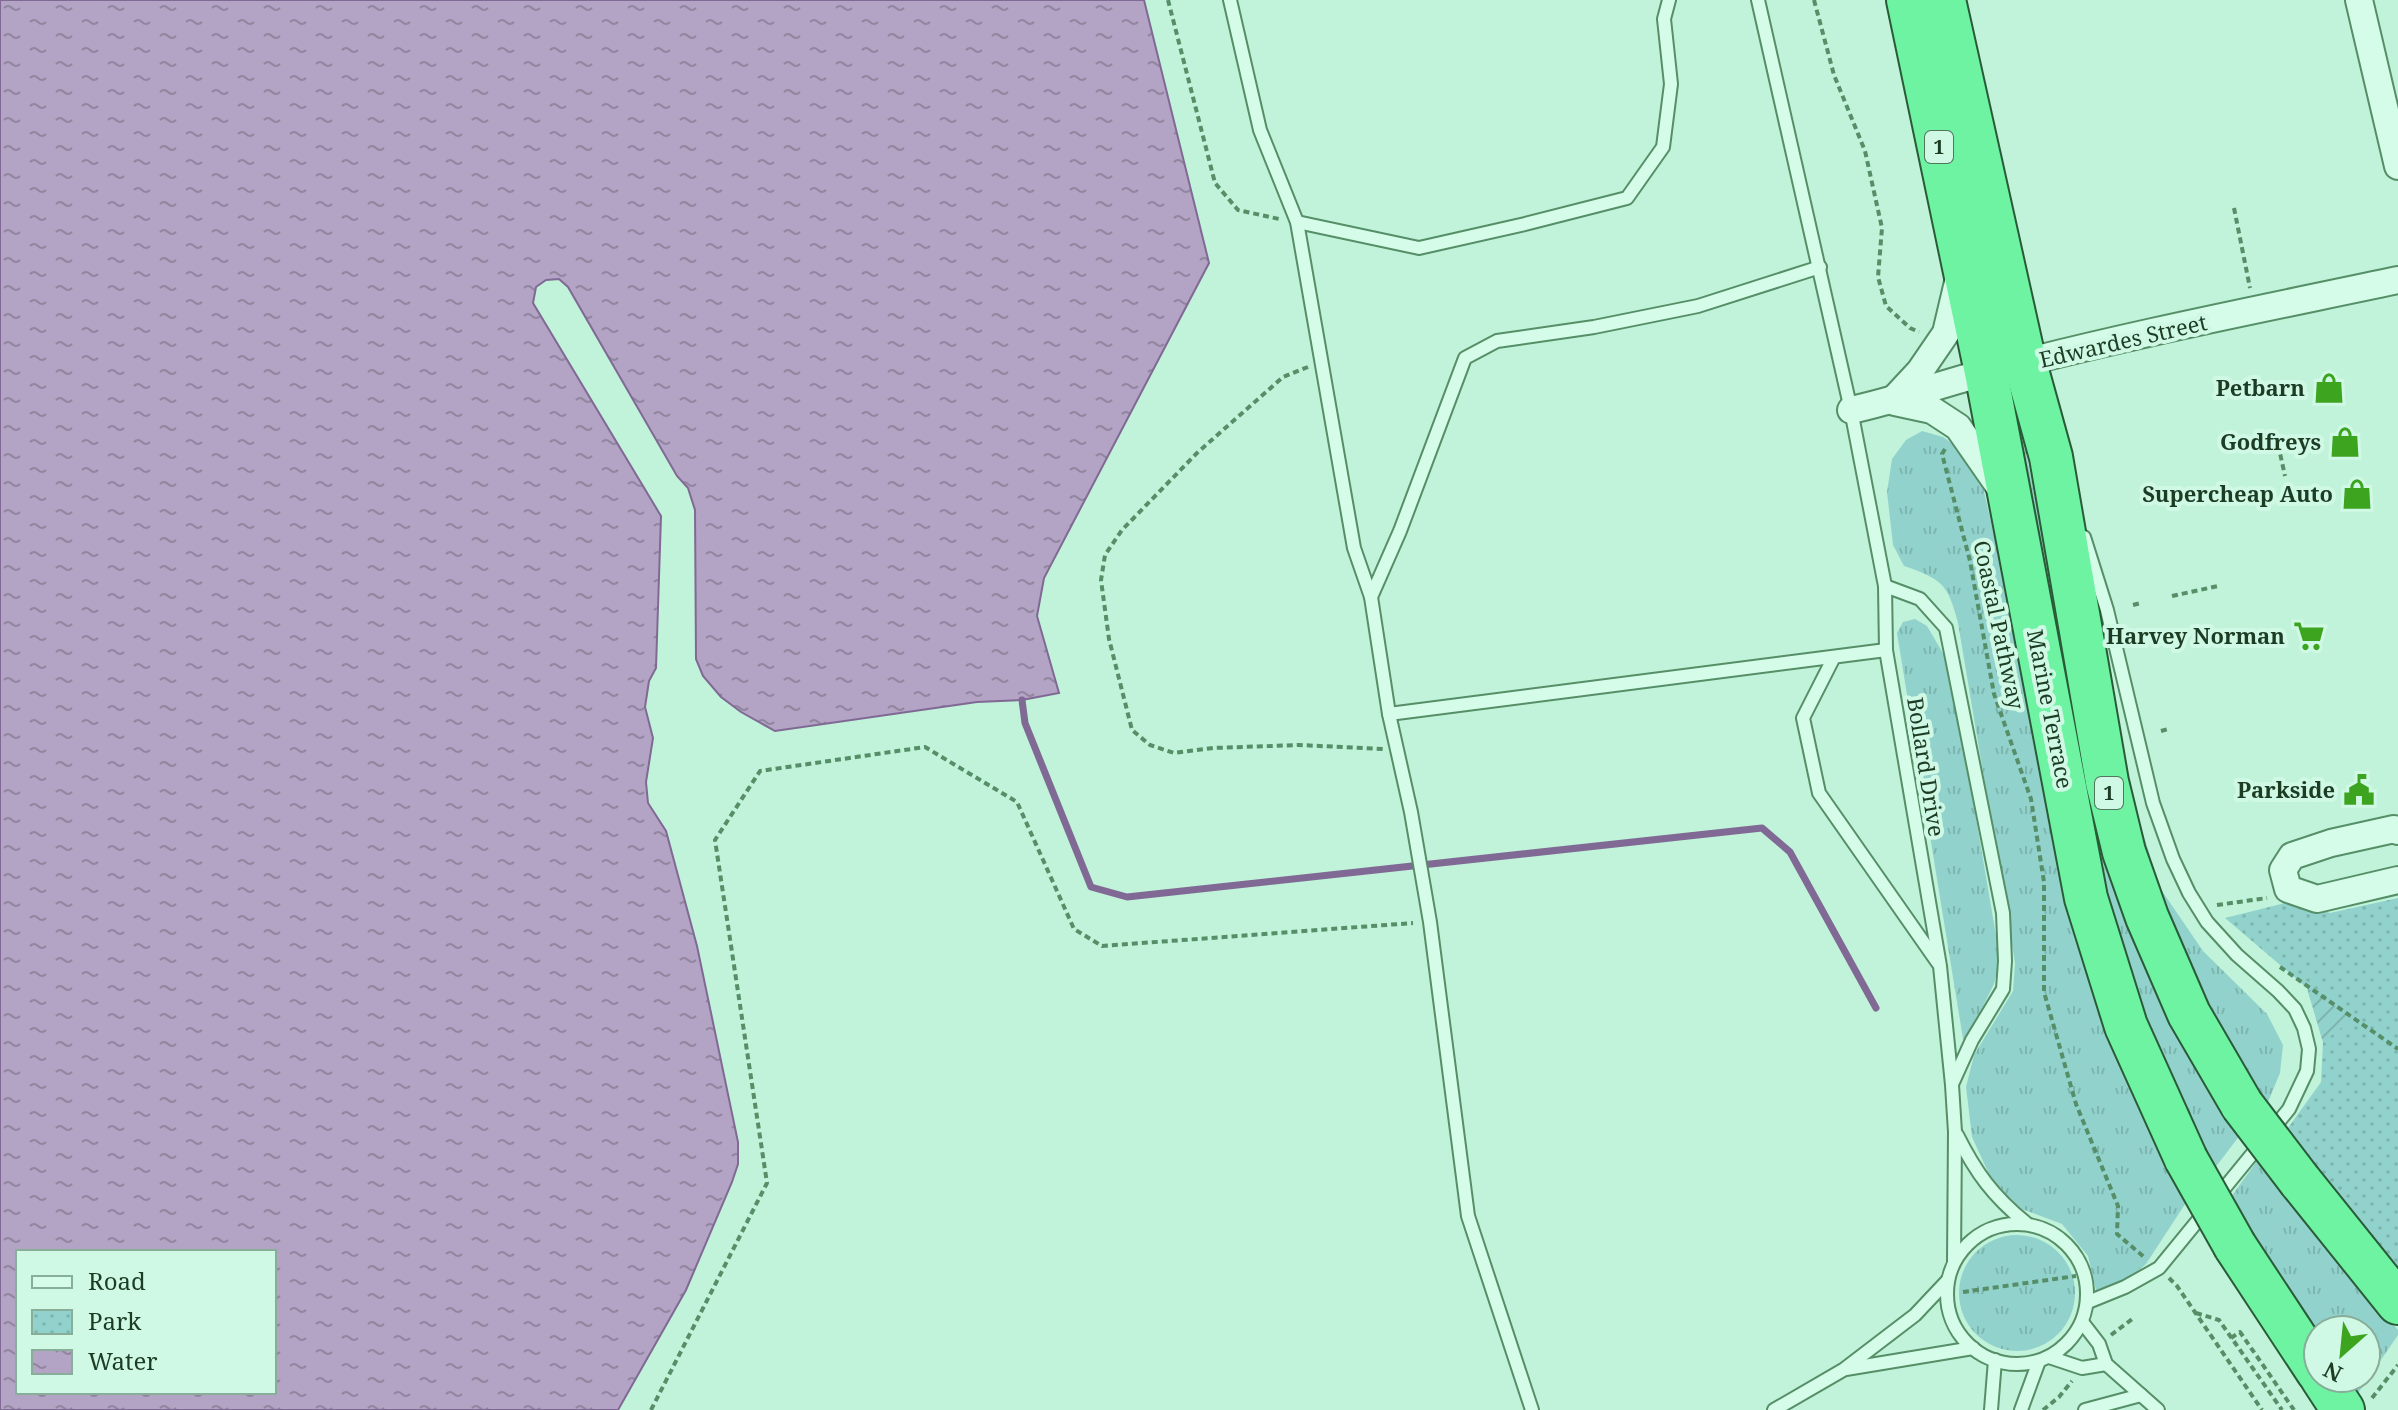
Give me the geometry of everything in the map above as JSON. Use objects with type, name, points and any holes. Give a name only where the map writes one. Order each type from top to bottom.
[{"type":"highway","name":"Marine Terrace","points":[[1908,0],[1963,260],[2006,368],[2051,457],[2107,782],[2124,852],[2147,917],[2189,1014],[2242,1105],[2398,1303]]},
{"type":"highway","name":"Marine Terrace","points":[[1944,0],[2006,368],[2016,531],[2086,898],[2126,1026],[2186,1159],[2235,1246],[2302,1341]]},
{"type":"street","points":[[2359,0],[2398,166]]},
{"type":"street","points":[[1891,402],[1920,371],[1941,341],[1951,317],[1963,260]]},
{"type":"street","name":"Edwardes Street","points":[[1851,410],[1891,402],[2006,368],[2398,280]]},
{"type":"street","points":[[1891,402],[1932,410],[1958,427],[1996,479],[2016,531]]},
{"type":"street","points":[[2398,831],[2331,843],[2292,856],[2283,870],[2288,889],[2317,899],[2398,880]]},
{"type":"lane","points":[[1230,0],[1260,130],[1297,222],[1354,548],[1371,597],[1389,714],[1411,812],[1430,922],[1468,1216],[1532,1410]]},
{"type":"lane","points":[[1297,222],[1419,248],[1627,198],[1663,147],[1671,84],[1664,19],[1669,0]]},
{"type":"lane","name":"Bollard Drive","points":[[1758,0],[1851,410],[1885,586],[1886,650],[1940,966],[1955,1132],[1954,1262]]},
{"type":"lane","points":[[1371,597],[1400,531],[1465,358],[1497,341],[1594,327],[1698,306],[1820,267]]},
{"type":"lane","points":[[2051,457],[2073,511]]},
{"type":"lane","points":[[2079,525],[2107,610],[2153,803],[2173,859],[2198,907],[2237,955],[2295,1009],[2308,1038],[2309,1059],[2304,1081],[2289,1109],[2159,1268],[2125,1287],[2088,1302]]},
{"type":"lane","points":[[1885,586],[1920,599],[1946,628],[2003,913],[2003,989],[1972,1040],[1952,1085]]},
{"type":"lane","points":[[1389,714],[1886,650]]},
{"type":"lane","points":[[1834,657],[1803,718],[1819,793],[1940,966]]},
{"type":"lane","name":"Bollard Drive","points":[[1955,1132],[1976,1173],[2001,1203],[2026,1223]]},
{"type":"lane","points":[[2026,1223],[2047,1229],[2066,1242],[2079,1259],[2087,1280],[2088,1302],[2082,1322],[2069,1342],[2044,1359],[2017,1364],[1995,1360],[1973,1348],[1960,1335],[1952,1319],[1947,1300],[1948,1280],[1954,1262],[1965,1246],[1981,1233],[2004,1224],[2026,1223]]},
{"type":"lane","points":[[1774,1410],[1843,1370],[1915,1315],[1948,1280]]},
{"type":"lane","points":[[2082,1322],[2099,1344],[2106,1364],[2158,1410]]},
{"type":"lane","points":[[1843,1370],[1973,1348]]},
{"type":"lane","points":[[2044,1359],[2082,1368],[2106,1364]]},
{"type":"lane","points":[[2021,1410],[2044,1359]]},
{"type":"lane","points":[[1991,1410],[1995,1360]]},
{"type":"lane","points":[[2085,1410],[2141,1395]]},
{"type":"path","points":[[1168,0],[1215,183],[1238,210],[1297,222]]},
{"type":"path","points":[[1814,0],[1834,75],[1865,151],[1882,228],[1878,277],[1886,306],[1910,328],[1941,341]]},
{"type":"path","points":[[2234,208],[2255,310]]},
{"type":"path","points":[[1322,361],[1283,377],[1197,453],[1122,530],[1105,555],[1101,580],[1109,639],[1132,730],[1150,745],[1174,753],[1213,748],[1299,745],[1397,750]]},
{"type":"path","name":"Coastal Pathway","points":[[1958,427],[1942,454],[1970,561],[1994,694],[2031,799],[2044,882],[2044,992],[2076,1104],[2118,1206],[2117,1234],[2177,1286],[2262,1410]]},
{"type":"path","points":[[2276,435],[2285,476]]},
{"type":"path","points":[[2172,596],[2218,586]]},
{"type":"path","points":[[2133,605],[2141,603]]},
{"type":"path","points":[[2161,731],[2168,729]]},
{"type":"path","points":[[651,1410],[767,1183],[715,840],[760,771],[925,747],[1017,802],[1074,929],[1102,946],[1430,922]]},
{"type":"path","points":[[2198,907],[2270,898]]},
{"type":"path","points":[[2271,961],[2398,1049]]},
{"type":"path","points":[[1963,1292],[2076,1276]]},
{"type":"path","points":[[2194,1313],[2219,1320],[2282,1410]]},
{"type":"path","points":[[2231,1338],[2240,1332],[2294,1410]]},
{"type":"green space","points":[[2019,418],[2102,831],[2240,1135],[2212,1172],[2199,1153],[2112,933],[2013,421]]},
{"type":"green space","points":[[1922,431],[1943,437],[1964,452],[1983,487],[2015,626],[2191,1195],[2146,1264],[2099,1303],[2088,1256],[2062,1224],[2022,1209],[1993,1183],[1972,1137],[1966,1087],[1974,1055],[2013,991],[2015,963],[1958,623],[1951,599],[1935,579],[1904,566],[1893,545],[1887,492],[1892,459],[1906,440]]},
{"type":"green space","points":[[1915,619],[1927,626],[1950,665],[2000,959],[1994,984],[1964,1045],[1897,633],[1903,622]]},
{"type":"green space","points":[[2137,814],[2160,888],[2203,951],[2267,1014],[2283,1045],[2280,1073],[2268,1102],[2230,1051],[2184,969],[2133,828]]},
{"type":"green space","points":[[2398,898],[2398,1272],[2283,1135],[2321,1082],[2323,1042],[2307,988],[2225,918],[2297,900],[2330,913]]},
{"type":"green space","points":[[2307,988],[2354,1018],[2323,1042]]},
{"type":"green space","points":[[2257,1161],[2398,1330],[2398,1335],[2382,1358],[2382,1314],[2302,1314],[2302,1317],[2228,1201]]},
{"type":"green space","points":[[2017,1235],[2039,1239],[2058,1252],[2071,1271],[2075,1293],[2071,1315],[2058,1334],[2039,1347],[2017,1351],[1995,1347],[1976,1334],[1963,1315],[1959,1293],[1963,1271],[1976,1252],[1995,1239]]},
{"type":"water","points":[[0,0],[1144,0],[1209,263],[1044,578],[1037,616],[1059,693],[775,731],[721,697],[703,676],[696,659],[695,510],[688,488],[677,476],[568,287],[559,279],[546,280],[536,287],[533,303],[661,516],[656,668],[649,681],[645,707],[653,738],[646,782],[648,803],[666,831],[697,946],[738,1142],[738,1164],[732,1182],[686,1290],[618,1410],[0,1410]]},
{"type":"waterway","points":[[1022,700],[1025,723],[1091,887],[1127,897],[1762,828],[1790,852],[1876,1008]]},
{"type":"place","name":"Petbarn","points":[[2329,388]]},
{"type":"place","name":"Godfreys","points":[[2345,442]]},
{"type":"place","name":"Supercheap Auto","points":[[2357,494]]},
{"type":"place","name":"Harvey Norman","points":[[2309,636]]},
{"type":"place","name":"Parkside","points":[[2359,790]]}]
